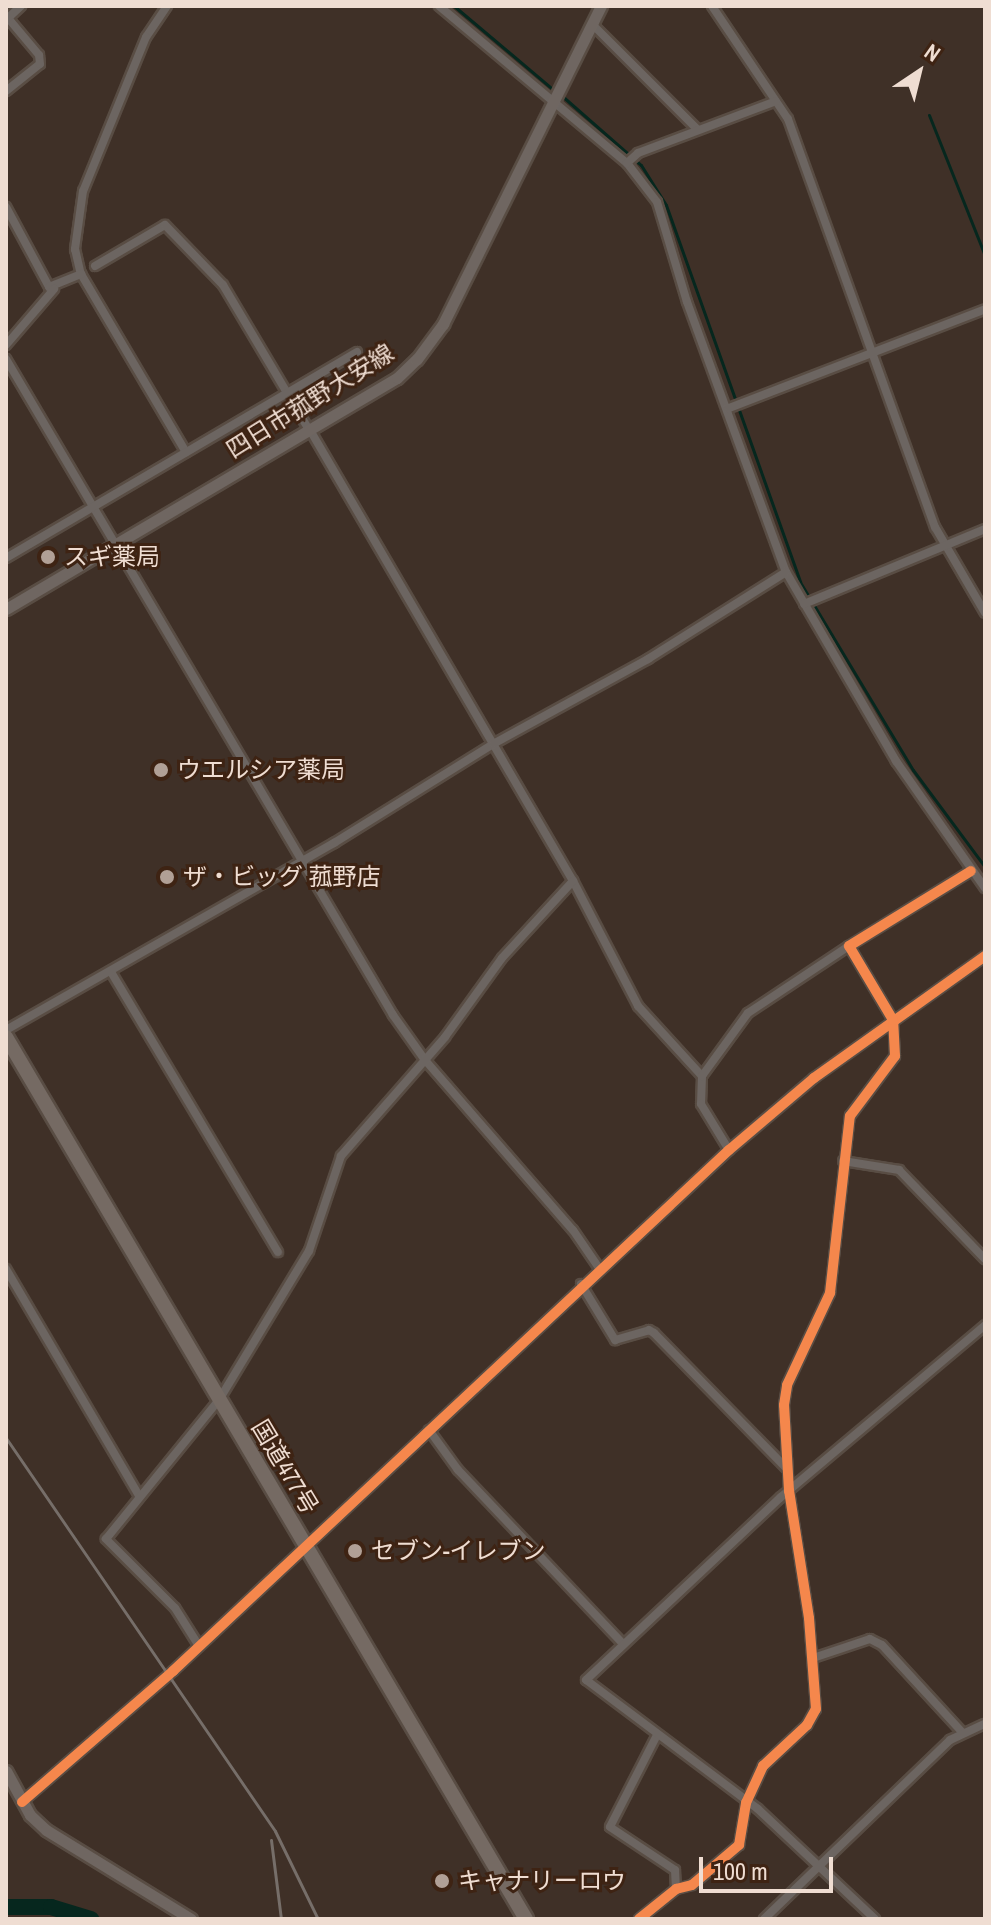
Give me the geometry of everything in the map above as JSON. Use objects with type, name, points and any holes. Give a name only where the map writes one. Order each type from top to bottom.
[{"type":"highway","name":"国道477号","points":[[6,1037],[526,1919]]},
{"type":"main road","name":"四日市菰野大安線","points":[[6,609],[397,378],[427,348],[601,6]]},
{"type":"main road","points":[[6,1771],[22,1802],[46,1830],[191,1919]]},
{"type":"street","points":[[6,91],[40,64],[39,55],[8,18],[21,6]]},
{"type":"street","points":[[167,6],[146,37],[80,199],[75,249],[81,274],[186,452]]},
{"type":"street","points":[[439,6],[557,95],[628,163],[657,202],[687,302],[731,407],[786,572],[896,761],[985,888]]},
{"type":"street","points":[[712,6],[776,101],[795,135],[944,548],[985,613]]},
{"type":"street","points":[[592,24],[697,129]]},
{"type":"street","points":[[628,163],[638,153],[776,101]]},
{"type":"street","points":[[6,207],[16,233],[42,279],[54,289]]},
{"type":"street","points":[[95,266],[165,225],[219,279],[573,881],[638,1006],[702,1076]]},
{"type":"street","points":[[6,238],[16,233]]},
{"type":"street","points":[[6,345],[54,289],[81,274]]},
{"type":"street","points":[[731,407],[985,309]]},
{"type":"street","points":[[6,558],[357,352]]},
{"type":"street","points":[[6,359],[300,861],[425,1060],[573,1230],[599,1268]]},
{"type":"street","points":[[805,604],[985,529]]},
{"type":"street","points":[[6,1030],[111,972],[493,744],[648,659],[786,572]]},
{"type":"street","points":[[729,1150],[701,1104],[702,1076],[748,1013],[971,871]]},
{"type":"street","points":[[199,1646],[175,1608],[106,1539],[219,1400],[309,1251],[341,1156],[425,1060],[502,958],[573,881]]},
{"type":"street","points":[[639,1919],[676,1889],[692,1885],[739,1845],[746,1803],[763,1766],[814,1716],[813,1658],[787,1468],[787,1385],[830,1293],[850,1116],[892,1064],[893,1020],[849,946]]},
{"type":"street","points":[[22,1802],[199,1646],[581,1284],[729,1150],[893,1020],[985,956]]},
{"type":"street","points":[[111,972],[278,1252]]},
{"type":"street","points":[[843,1161],[899,1170],[985,1259]]},
{"type":"street","points":[[6,1269],[139,1496]]},
{"type":"street","points":[[581,1284],[615,1340],[649,1330],[654,1333],[787,1468]]},
{"type":"street","points":[[875,1919],[822,1864],[586,1680],[622,1643],[789,1491],[985,1325]]},
{"type":"street","points":[[429,1430],[467,1480],[622,1643]]},
{"type":"street","points":[[813,1658],[870,1639],[882,1645],[962,1732]]},
{"type":"street","points":[[764,1919],[962,1732],[985,1724]]},
{"type":"street","points":[[657,1735],[610,1827],[675,1870],[676,1889]]},
{"type":"waterway","points":[[454,6],[555,91]]},
{"type":"waterway","points":[[561,95],[641,165],[666,205],[800,582],[913,770],[985,867]]},
{"type":"waterway","points":[[929,115],[985,256]]},
{"type":"waterway","points":[[6,1907],[51,1907],[91,1919]]},
{"type":"railway","points":[[6,1438],[275,1831],[318,1919]]},
{"type":"railway","points":[[271,1840],[281,1919]]},
{"type":"cycle path","points":[[639,1919],[676,1889],[692,1885],[739,1845],[746,1803],[763,1766],[807,1725],[816,1709],[809,1618],[789,1491],[784,1405],[787,1385],[830,1293],[850,1116],[895,1056],[893,1020],[849,946],[971,871]]},
{"type":"cycle path","points":[[22,1802],[173,1671],[729,1150],[814,1078],[985,956]]},
{"type":"place","name":"スギ薬局","points":[[48,557]]},
{"type":"place","name":"ウエルシア薬局","points":[[161,770]]},
{"type":"place","name":"ザ・ビッグ 菰野店","points":[[167,877]]},
{"type":"place","name":"セブン-イレブン","points":[[355,1551]]},
{"type":"place","name":"キャナリーロウ","points":[[442,1881]]}]
